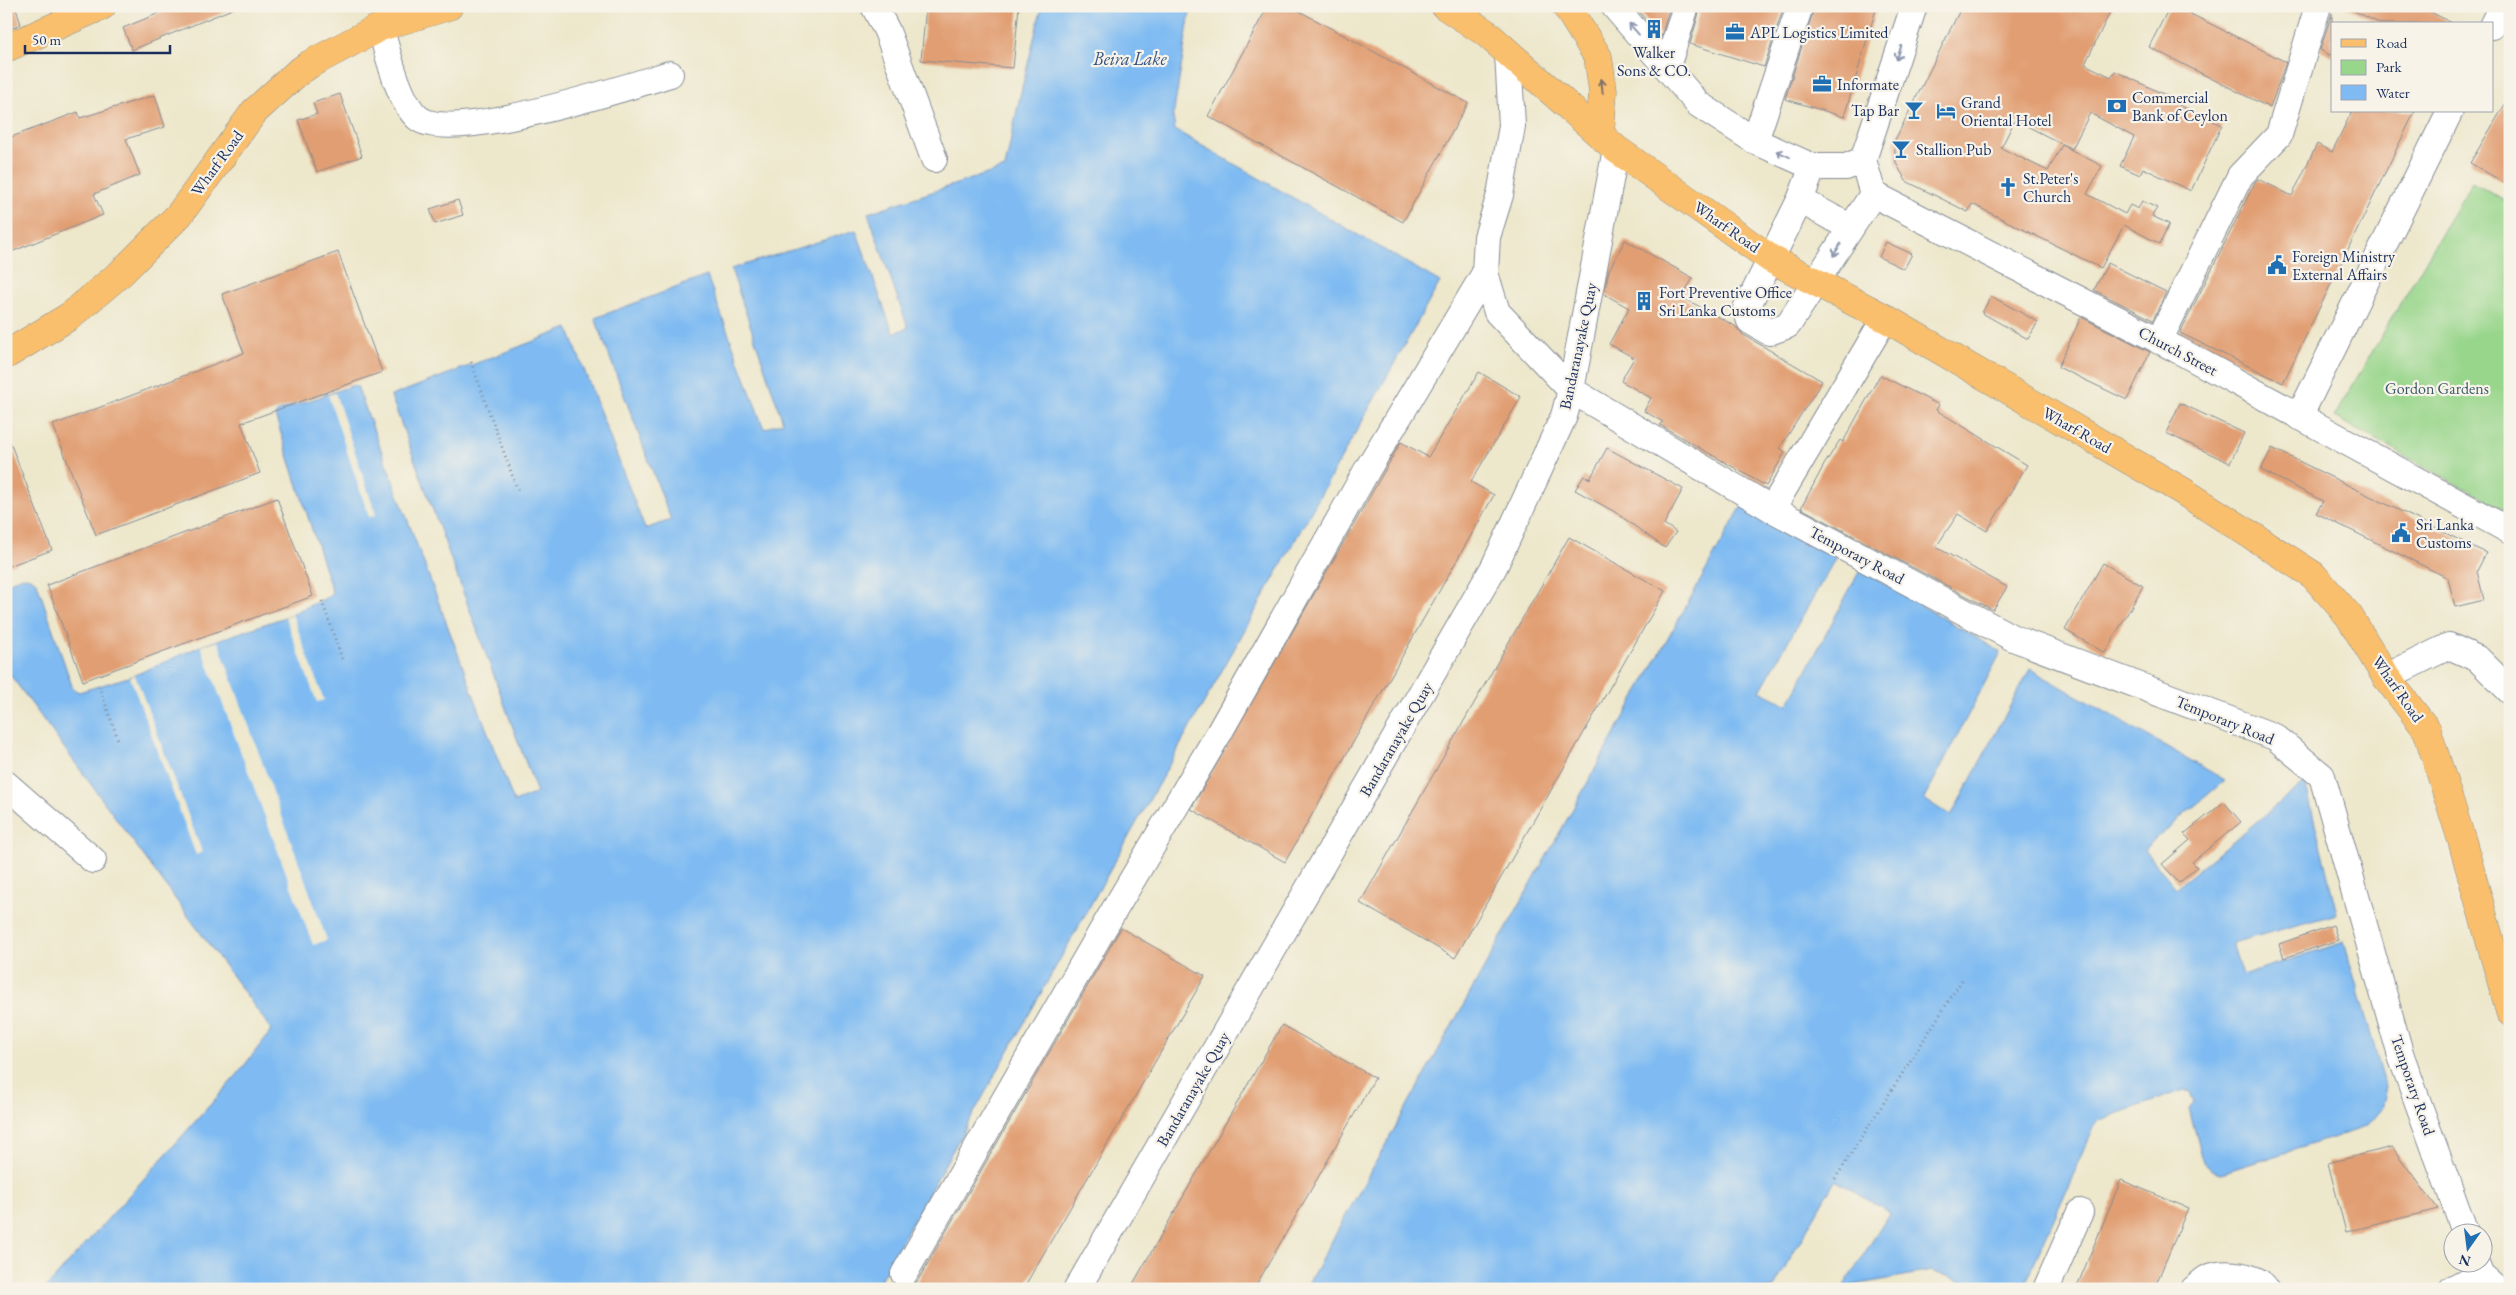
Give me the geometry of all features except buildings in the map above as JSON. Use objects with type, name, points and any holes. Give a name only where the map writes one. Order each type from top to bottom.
[{"type":"main road","points":[[6,48],[102,6]]},
{"type":"main road","name":"Wharf Road","points":[[6,355],[70,316],[122,272],[179,216],[254,112],[297,74],[310,64],[380,27],[449,6]]},
{"type":"main road","name":"Wharf Road","points":[[1444,6],[1486,34],[1608,142],[1771,258],[1885,318],[2184,492],[2313,575],[2349,616],[2386,677],[2427,730],[2462,841],[2510,1012]]},
{"type":"main road","points":[[1566,6],[1598,57],[1608,142]]},
{"type":"street","points":[[874,6],[888,31],[934,159]]},
{"type":"street","points":[[1614,6],[1698,104],[1755,141],[1813,167],[1846,167],[1863,160]]},
{"type":"street","points":[[1667,67],[1686,6]]},
{"type":"street","points":[[1755,141],[1800,6]]},
{"type":"street","points":[[1813,167],[1800,200],[1746,309],[1750,321],[1769,332],[1788,326],[1873,194],[1863,160],[1914,6]]},
{"type":"street","points":[[2160,341],[2240,176],[2279,135],[2318,6]]},
{"type":"street","points":[[2494,22],[2502,6]]},
{"type":"street","points":[[380,27],[406,103],[419,118],[432,124],[467,123],[537,112],[670,74]]},
{"type":"street","points":[[904,1274],[1103,929],[1219,733],[1366,470],[1485,273],[1487,237],[1500,195],[1512,126],[1508,53]]},
{"type":"street","points":[[2299,417],[2450,112]]},
{"type":"street","name":"Bandaranayake Quay","points":[[1077,1289],[1494,567],[1564,416],[1571,390],[1608,142]]},
{"type":"street","name":"Church Street","points":[[1873,194],[2160,341],[2510,531]]},
{"type":"street","points":[[1800,200],[1851,228]]},
{"type":"street","name":"Temporary Road","points":[[1485,273],[1497,312],[1571,390],[1772,509],[2012,638],[2275,737],[2322,776],[2401,1056],[2461,1222]]},
{"type":"street","points":[[1772,509],[1885,318]]},
{"type":"street","points":[[2386,677],[2449,646],[2478,659],[2508,686]]},
{"type":"street","points":[[6,784],[93,860]]},
{"type":"street","points":[[2046,1289],[2080,1212]]},
{"type":"street","points":[[2194,1289],[2210,1276],[2242,1275],[2264,1285],[2266,1289]]},
{"type":"street","points":[[2452,1289],[2484,1275]]},
{"type":"path","points":[[470,362],[518,491]]},
{"type":"path","points":[[322,601],[342,659]]},
{"type":"path","points":[[99,686],[119,742]]},
{"type":"path","points":[[1835,1179],[1962,980]]},
{"type":"green space","name":"Gordon Gardens","points":[[2472,182],[2504,201],[2510,192],[2510,513],[2334,417]]},
{"type":"water","name":"Beira Lake","points":[[1042,6],[1191,6],[1173,117],[1175,130],[1440,282],[875,1289],[45,1289],[237,1075],[271,1031],[6,669],[6,584],[26,577],[37,583],[73,689],[79,692],[135,675],[201,646],[285,617],[330,596],[332,591],[275,415],[279,411],[354,385],[357,386],[514,802],[537,793],[391,396],[568,328],[645,529],[671,520],[595,318],[707,276],[764,429],[783,422],[731,269],[856,230],[893,333],[908,328],[868,213],[1005,168]]},
{"type":"water","points":[[1743,504],[1836,557],[1760,691],[1788,705],[1860,570],[2001,652],[1924,799],[1951,816],[2030,669],[2225,780],[2144,849],[2176,888],[2305,782],[2337,914],[2232,943],[2242,975],[2344,942],[2386,1087],[2381,1109],[2366,1127],[2221,1173],[2213,1171],[2204,1163],[2189,1109],[2194,1103],[2190,1092],[2184,1090],[2097,1121],[2023,1289],[1980,1289],[1931,1271],[1843,1287],[1890,1213],[1835,1180],[1773,1289],[1305,1289]]},
{"type":"pier","points":[[335,393],[376,515],[369,517],[328,395]]},
{"type":"pier","points":[[292,614],[324,700],[317,702],[285,617]]},
{"type":"pier","points":[[218,641],[327,940],[313,945],[201,646]]},
{"type":"pier","points":[[135,675],[202,852],[196,855],[130,677]]},
{"type":"place","name":"Walker Sons & CO.","points":[[1654,29]]},
{"type":"place","name":"APL Logistics Limited","points":[[1735,32]]},
{"type":"place","name":"Informate","points":[[1822,84]]},
{"type":"place","name":"Commercial Bank of Ceylon","points":[[2117,106]]},
{"type":"place","name":"Tap Bar","points":[[1914,110]]},
{"type":"place","name":"Grand Oriental Hotel","points":[[1946,111]]},
{"type":"place","name":"Stallion Pub","points":[[1901,149]]},
{"type":"place","name":"St.Peter's Church","points":[[2008,187]]},
{"type":"place","name":"Foreign Ministry External Affairs","points":[[2277,265]]},
{"type":"place","name":"Fort Preventive Office Sri Lanka Customs","points":[[1644,301]]},
{"type":"place","name":"Sri Lanka Customs","points":[[2401,533]]}]
